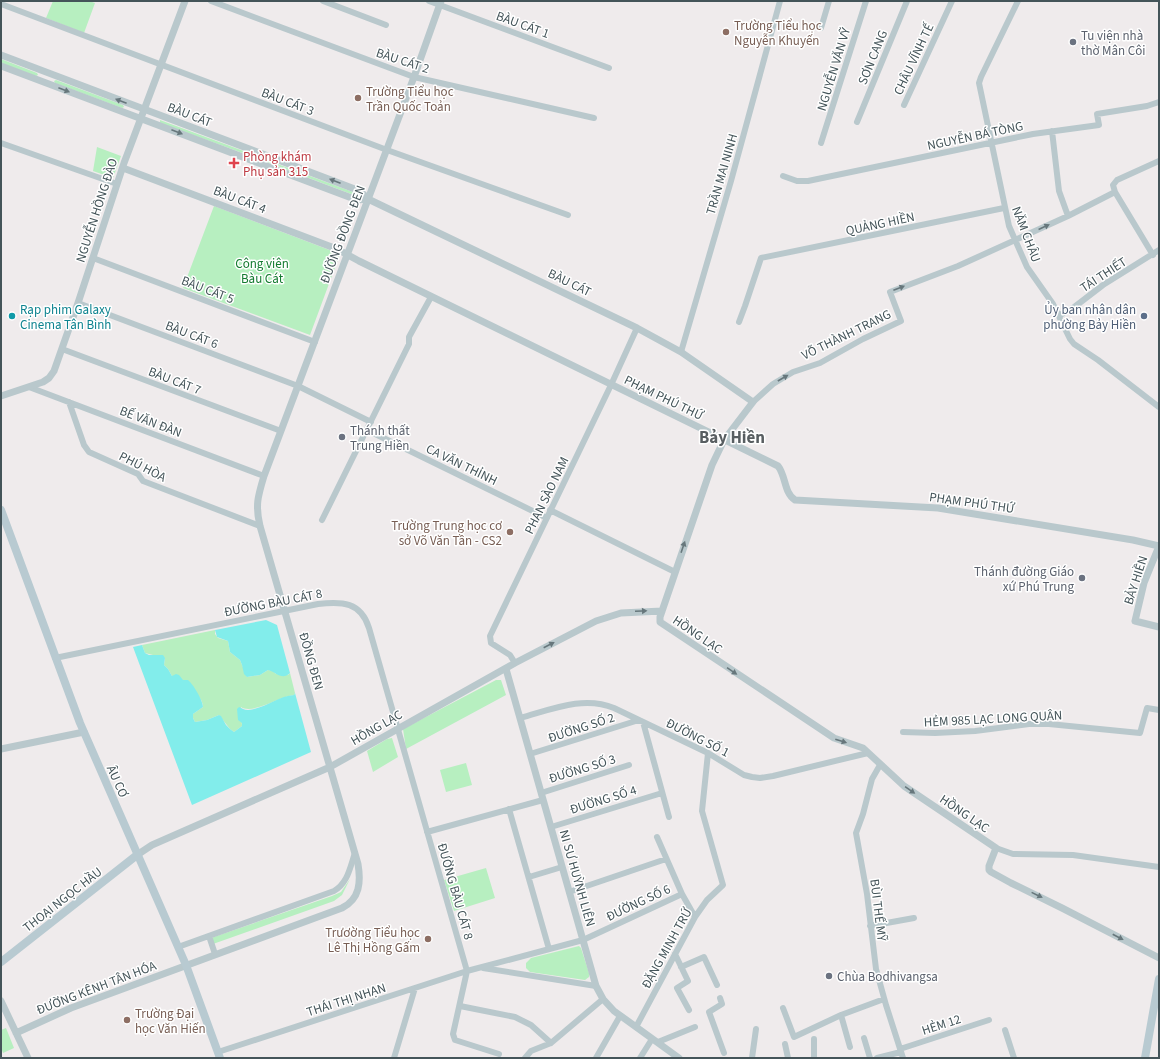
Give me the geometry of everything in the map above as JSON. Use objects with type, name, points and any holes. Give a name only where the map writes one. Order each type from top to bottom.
[{"type":"main road","name":"ÂU CƠ","points":[[1,510],[55,658],[84,732],[186,965],[219,1055]]},
{"type":"main road","name":"THOẠI NGỌC HẦU","points":[[1,962],[137,854]]},
{"type":"main road","points":[[1145,1058],[1159,979]]},
{"type":"street","name":"NGUYỄN HỒNG ĐÀO","points":[[1,396],[43,382],[49,378],[54,371],[117,184],[185,1]]},
{"type":"street","name":"BÀU CÁT 2","points":[[211,1],[414,77],[594,118]]},
{"type":"street","points":[[323,1],[386,25]]},
{"type":"street","name":"BÀU CÁT 1","points":[[429,1],[440,3],[609,68]]},
{"type":"street","name":"TRẦN MAI NINH","points":[[681,352],[731,181],[780,1]]},
{"type":"street","points":[[821,28],[829,1]]},
{"type":"street","name":"NGUYỄN VĂN VỸ","points":[[821,143],[866,1]]},
{"type":"street","name":"SƠN CANG","points":[[857,122],[907,1]]},
{"type":"street","name":"CHÂU VĨNH TẾ","points":[[904,105],[952,1]]},
{"type":"street","name":"NĂM CHÂU","points":[[1018,1],[980,80],[980,87],[1007,221],[1027,267],[1053,304],[1060,316],[1067,335],[1074,344],[1098,360],[1159,407]]},
{"type":"street","name":"ĐƯỜNG ĐỒNG ĐEN","points":[[264,476],[387,150],[440,3]]},
{"type":"street","name":"BÀU CÁT 3","points":[[1,4],[387,150],[568,215]]},
{"type":"street","name":"BÀU CÁT","points":[[1,55],[360,191],[368,199],[637,328],[681,352],[753,402]]},
{"type":"street","name":"BÀU CÁT","points":[[1,66],[357,200],[368,199]]},
{"type":"street","points":[[46,83],[49,73]]},
{"type":"street","name":"NGUYỄN BÁ TÒNG","points":[[783,176],[808,181],[1052,131],[1099,125],[1097,114],[1147,106],[1159,102]]},
{"type":"street","points":[[1052,131],[1059,190],[1068,216]]},
{"type":"street","points":[[1,143],[117,184]]},
{"type":"street","points":[[256,162],[259,152]]},
{"type":"street","points":[[1153,255],[1115,192],[1113,185],[1115,182],[1159,161]]},
{"type":"street","name":"BÀU CÁT 4","points":[[123,168],[337,249],[347,255]]},
{"type":"street","name":"VÕ THÀNH TRANG","points":[[662,611],[707,476],[724,440],[753,402],[773,384],[793,372],[820,363],[863,339],[901,321],[890,292],[958,266],[1068,216],[1115,192]]},
{"type":"street","name":"QUẢNG HIỀN","points":[[739,322],[761,258],[1004,208]]},
{"type":"street","name":"TÁI THIẾT","points":[[1060,316],[1103,285],[1159,250]]},
{"type":"street","name":"PHẠM PHÚ THỨ","points":[[347,255],[778,466],[790,496],[797,501],[938,508],[1134,540],[1159,546]]},
{"type":"street","name":"BÀU CÁT 5","points":[[93,258],[315,342]]},
{"type":"street","points":[[322,520],[409,344],[409,336],[431,297]]},
{"type":"street","name":"BÀU CÁT 6","points":[[78,303],[298,386],[371,422]]},
{"type":"street","name":"PHAN SÀO NAM","points":[[515,663],[509,654],[491,643],[490,637],[637,328]]},
{"type":"street","name":"BÀU CÁT 7","points":[[62,349],[281,431]]},
{"type":"street","name":"BẾ VĂN ĐÀN","points":[[29,386],[264,476]]},
{"type":"street","name":"PHÚ HÒA","points":[[69,402],[84,446],[89,452],[138,474],[143,481],[260,526]]},
{"type":"street","name":"CA VĂN THỈNH","points":[[367,430],[547,518]]},
{"type":"street","name":"ĐỒNG ĐEN","points":[[186,965],[342,908],[349,904],[357,894],[360,886],[360,873],[355,853],[260,526],[257,502],[264,476]]},
{"type":"street","points":[[550,510],[675,572]]},
{"type":"street","name":"BẢY HIỀN","points":[[1159,546],[1144,583],[1135,621],[1159,627]]},
{"type":"street","name":"ĐƯỜNG BÀU CÁT 8","points":[[55,658],[318,604],[332,603],[349,605],[360,610],[369,628],[467,971]]},
{"type":"street","name":"HỒNG LẠC","points":[[137,854],[152,845],[330,767],[515,663],[580,629],[608,617],[631,612],[662,611],[659,619],[662,624],[836,740],[860,747],[904,786],[996,848],[989,866],[989,870],[991,872],[1159,958]]},
{"type":"street","name":"NI SƯ HUỲNH LIÊN","points":[[506,669],[596,986],[603,1000],[620,1016],[679,1058]]},
{"type":"street","name":"ĐƯỜNG SỐ 1","points":[[520,718],[573,704],[589,702],[610,706],[708,753],[744,775],[758,778],[868,753]]},
{"type":"street","name":"HẺM 985 LẠC LONG QUÂN","points":[[903,732],[935,733],[975,731],[1029,724],[1049,724],[1140,733],[1147,708],[1159,710]]},
{"type":"street","points":[[641,721],[669,817]]},
{"type":"street","name":"ĐƯỜNG SỐ 2","points":[[530,754],[641,721]]},
{"type":"street","points":[[1,749],[84,732]]},
{"type":"street","name":"ĐẶNG MINH TRỨ","points":[[636,1027],[695,917],[707,900],[723,885],[702,811],[708,753]]},
{"type":"street","name":"ĐƯỜNG SỐ 3","points":[[427,832],[509,809],[629,765]]},
{"type":"street","name":"BÙI THẾ MỸ","points":[[880,765],[872,779],[856,832],[867,894],[874,958],[884,999],[902,1053]]},
{"type":"street","name":"ĐƯỜNG SỐ 4","points":[[551,827],[662,793]]},
{"type":"street","points":[[509,809],[549,949]]},
{"type":"street","points":[[657,837],[682,894],[695,917]]},
{"type":"street","points":[[996,848],[1013,854],[1073,855],[1159,867]]},
{"type":"street","points":[[178,946],[334,891],[341,887],[346,881],[355,853]]},
{"type":"street","points":[[569,892],[666,859]]},
{"type":"street","points":[[529,877],[562,867]]},
{"type":"street","name":"ĐƯỜNG SỐ 6","points":[[583,940],[682,894]]},
{"type":"street","points":[[870,926],[914,918]]},
{"type":"street","points":[[209,936],[216,954]]},
{"type":"street","name":"THÁI THỊ NHẠN","points":[[219,1055],[467,971],[583,940]]},
{"type":"street","points":[[675,954],[688,981],[677,988],[689,1010]]},
{"type":"street","points":[[682,967],[704,957],[717,985]]},
{"type":"street","name":"ĐƯỜNG KÊNH TÂN HÓA","points":[[16,1033],[71,1008],[186,965]]},
{"type":"street","name":"THÁI THỊ NHẠN","points":[[482,968],[596,986]]},
{"type":"street","points":[[467,971],[453,1034],[455,1040],[499,1054]]},
{"type":"street","points":[[394,1058],[415,988]]},
{"type":"street","points":[[720,998],[722,1004],[709,1012],[724,1053]]},
{"type":"street","points":[[783,1008],[794,1037],[841,1015],[884,999]]},
{"type":"street","points":[[525,1058],[531,1051],[551,1043],[603,1000]]},
{"type":"street","points":[[1,1001],[28,1058]]},
{"type":"street","points":[[460,1006],[515,1017],[531,1025],[551,1043]]},
{"type":"street","points":[[841,1015],[850,1047]]},
{"type":"street","points":[[596,1058],[620,1016]]},
{"type":"street","name":"HẺM 12","points":[[877,1058],[902,1053],[989,1020]]},
{"type":"street","points":[[640,1058],[655,1041],[695,1027]]},
{"type":"street","points":[[752,1058],[756,1029]]},
{"type":"street","points":[[1005,1030],[1014,1058]]},
{"type":"street","points":[[864,1038],[870,1058]]},
{"type":"street","points":[[814,1039],[814,1058]]},
{"type":"street","points":[[785,1044],[788,1058]]},
{"type":"green space","points":[[53,1],[89,1],[95,3],[84,33],[46,18]]},
{"type":"green space","points":[[1,59],[37,73],[38,75],[36,76],[1,63]]},
{"type":"green space","points":[[56,80],[123,105],[124,107],[122,108],[55,83],[54,81]]},
{"type":"green space","points":[[160,120],[249,154],[248,155],[160,123]]},
{"type":"green space","points":[[97,147],[121,156],[113,178],[93,171]]},
{"type":"green space","points":[[264,159],[353,193],[351,194],[264,161]]},
{"type":"green space","name":"Công viên Bàu Cát","points":[[214,206],[340,254],[310,335],[183,288]]},
{"type":"green space","points":[[215,630],[215,634],[218,638],[228,641],[230,652],[240,660],[247,677],[260,675],[268,670],[273,671],[276,674],[288,675],[290,673],[295,693],[294,695],[252,709],[241,707],[242,726],[234,732],[219,715],[207,720],[195,722],[193,714],[203,707],[203,704],[190,683],[172,676],[164,665],[165,658],[145,653],[142,645]]},
{"type":"green space","points":[[496,680],[501,680],[506,695],[406,749],[403,729]]},
{"type":"green space","points":[[392,738],[398,757],[373,772],[367,751],[387,739]]},
{"type":"green space","points":[[466,763],[472,785],[446,792],[440,770]]},
{"type":"green space","points":[[486,868],[495,898],[454,911],[444,880]]},
{"type":"green space","points":[[350,879],[342,895],[334,901],[213,944],[211,938],[341,892]]},
{"type":"green space","points":[[579,946],[589,973],[589,977],[585,980],[530,972],[526,968],[526,963],[531,958]]},
{"type":"green space","points":[[6,1028],[14,1048],[3,1053],[1,1048],[1,1030]]},
{"type":"water","points":[[266,620],[277,625],[290,673],[282,676],[268,670],[260,675],[247,677],[244,674],[240,660],[230,652],[228,641],[217,637],[215,630]]},
{"type":"water","points":[[142,645],[145,653],[149,655],[163,655],[165,658],[164,665],[172,676],[176,674],[179,675],[183,680],[188,680],[195,688],[203,707],[193,714],[195,722],[207,720],[219,715],[226,725],[234,732],[242,726],[242,723],[238,720],[237,709],[239,707],[247,710],[254,709],[294,695],[295,693],[311,752],[192,805],[133,647]]},
{"type":"place","name":"Trường Tiểu học Nguyễn Khuyến","points":[[726,32]]},
{"type":"place","name":"Tu viện nhà thờ Mân Côi","points":[[1073,42]]},
{"type":"place","name":"Trường Tiểu học Trần Quốc Toản","points":[[358,98]]},
{"type":"place","name":"Phòng khám Phụ sản 315","points":[[234,163]]},
{"type":"place","name":"Rạp phim Galaxy Cinema Tân Bình","points":[[12,316]]},
{"type":"place","name":"Ủy ban nhân dân phường Bảy Hiền","points":[[1144,316]]},
{"type":"place","name":"Thánh thất Trung Hiền","points":[[342,437]]},
{"type":"place","name":"Trường Trung học cơ sở Võ Văn Tần - CS2","points":[[510,532]]},
{"type":"place","name":"Thánh đường Giáo xứ Phú Trung","points":[[1082,578]]},
{"type":"place","name":"Trươờng Tiểu học Lê Thị Hồng Gấm","points":[[428,939]]},
{"type":"place","name":"Chùa Bodhivangsa","points":[[829,976]]},
{"type":"place","name":"Trường Đại học Văn Hiến","points":[[127,1020]]},
{"type":"district","name":"Bảy Hiền","points":[[732,437]]}]
